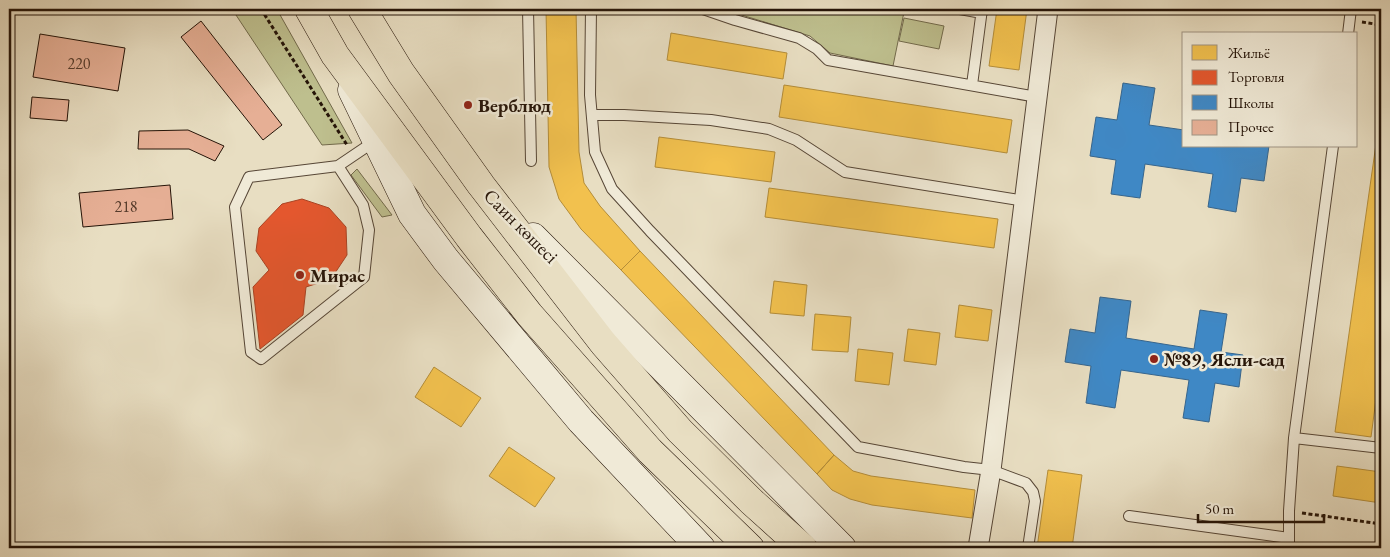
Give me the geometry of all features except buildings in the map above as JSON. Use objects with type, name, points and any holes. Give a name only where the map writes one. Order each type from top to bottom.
[{"type":"main road","points":[[309,9],[335,55],[469,237],[529,314],[650,450],[750,548]]},
{"type":"main road","points":[[362,9],[401,73],[481,185]]},
{"type":"main road","name":"Саин көшесі","points":[[481,185],[602,343],[680,431],[751,501],[803,548]]},
{"type":"street","points":[[978,548],[991,470],[1048,9]]},
{"type":"street","points":[[335,55],[412,214],[446,260],[581,421],[701,548]]},
{"type":"street","name":"Саин көшесі","points":[[481,185],[842,548]]},
{"type":"lane","points":[[528,9],[531,161]]},
{"type":"lane","points":[[591,9],[590,95],[595,152],[612,189],[858,447],[964,467],[991,470],[1026,483],[1033,492],[1035,501],[1028,548]]},
{"type":"lane","points":[[703,9],[799,38],[817,49],[828,60],[1037,97]]},
{"type":"lane","points":[[960,9],[982,11],[972,85]]},
{"type":"lane","points":[[1348,32],[1351,9]]},
{"type":"lane","points":[[592,115],[711,120],[769,130],[796,140],[845,172],[1025,201]]},
{"type":"lane","points":[[338,166],[363,205],[368,230],[364,277],[261,359],[252,352],[235,207],[249,177],[338,166],[376,140]]},
{"type":"lane","points":[[1129,516],[1289,543],[1288,511],[1294,438],[1333,148]]},
{"type":"lane","points":[[1294,438],[1381,448]]},
{"type":"path","points":[[1288,511],[1381,524]]},
{"type":"green space","points":[[232,9],[274,9],[279,13],[352,143],[322,145]]},
{"type":"green space","points":[[722,9],[889,9],[904,12],[893,66],[830,53],[810,36]]},
{"type":"green space","points":[[904,18],[944,26],[939,49],[899,41]]},
{"type":"green space","points":[[357,169],[392,215],[382,217],[351,175]]},
{"type":"place","name":"Верблюд","points":[[468,105]]},
{"type":"place","name":"Мирас","points":[[300,275]]},
{"type":"place","name":"№89, Ясли-сад","points":[[1154,359]]}]
